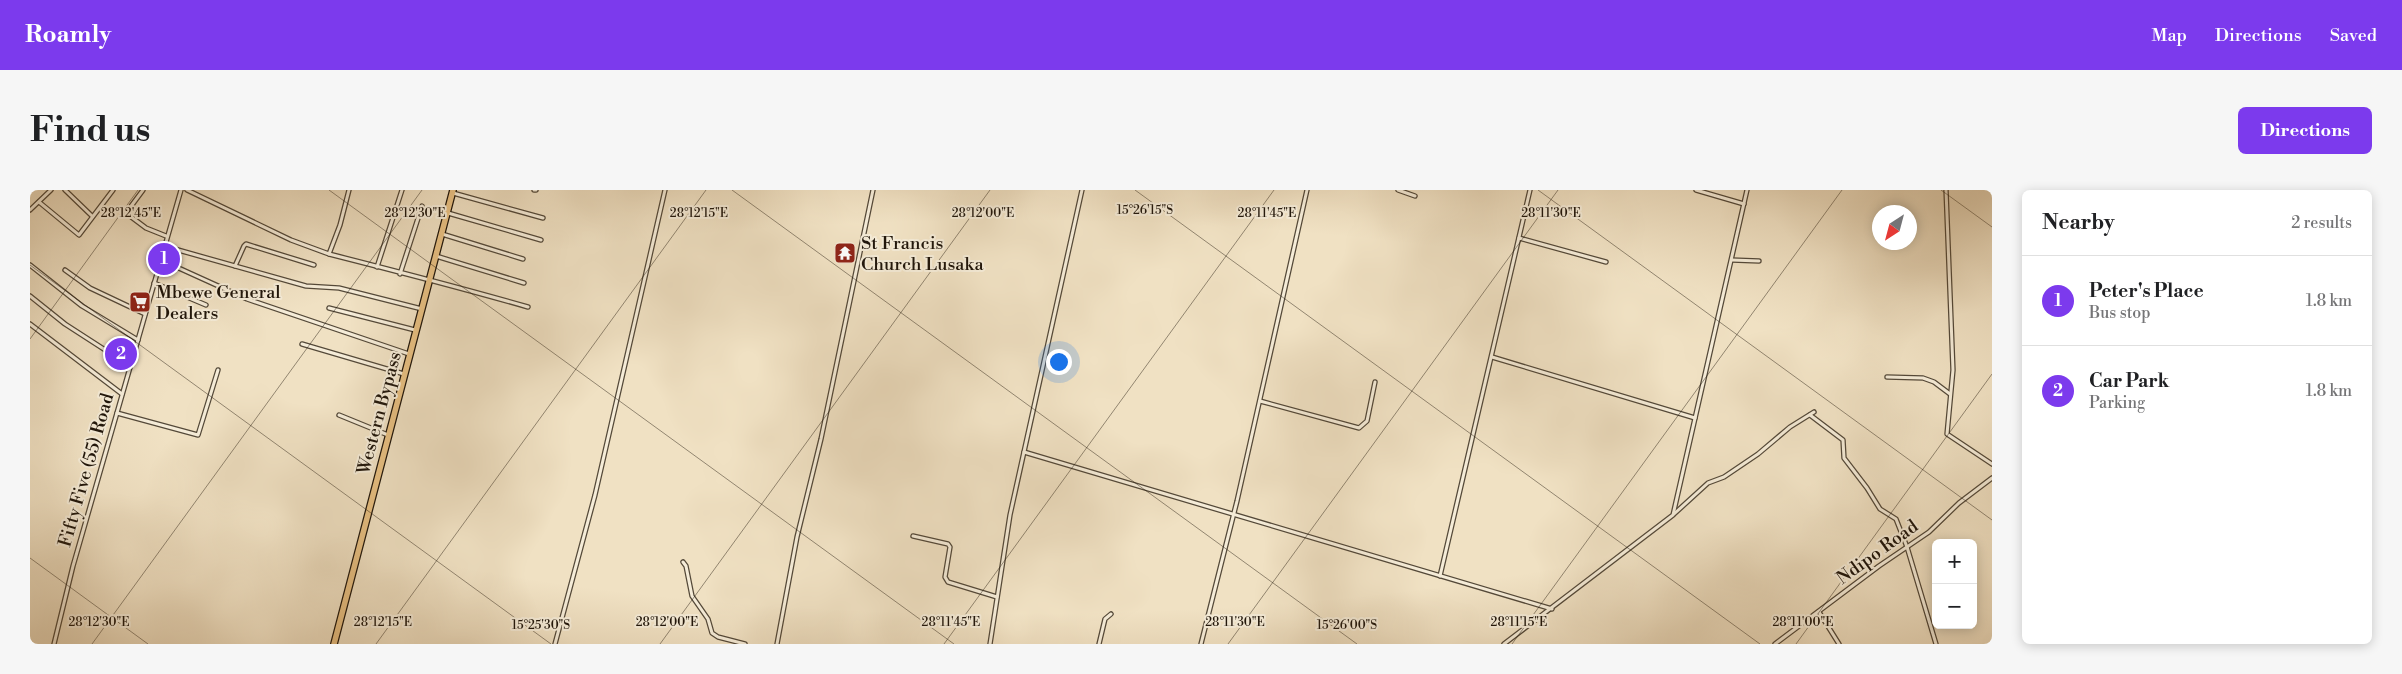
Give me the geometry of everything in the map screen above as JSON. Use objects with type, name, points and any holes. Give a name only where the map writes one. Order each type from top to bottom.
[{"type":"main road","name":"Western Bypass","points":[[334,644],[453,191]]},
{"type":"street","points":[[30,209],[52,190]]},
{"type":"street","points":[[65,190],[92,216]]},
{"type":"street","points":[[39,202],[77,234],[80,233],[113,190]]},
{"type":"street","points":[[143,190],[126,214],[146,228],[166,236]]},
{"type":"street","name":"Fifty Five (55) Road","points":[[54,644],[73,566],[118,413],[166,236],[181,190]]},
{"type":"street","points":[[187,190],[291,240],[329,254],[400,274],[430,278],[528,307]]},
{"type":"street","points":[[329,254],[340,225],[349,190]]},
{"type":"street","points":[[377,267],[402,190]]},
{"type":"street","points":[[555,644],[595,495],[665,190]]},
{"type":"street","points":[[777,644],[797,537],[821,440],[873,190]]},
{"type":"street","points":[[990,644],[1010,515],[1082,190]]},
{"type":"street","points":[[1200,644],[1260,401],[1307,190]]},
{"type":"street","points":[[1398,190],[1415,196]]},
{"type":"street","points":[[1440,576],[1530,190]]},
{"type":"street","points":[[1696,190],[1744,204]]},
{"type":"street","points":[[1673,515],[1747,190]]},
{"type":"street","points":[[1946,190],[1953,370],[1947,434],[1992,464]]},
{"type":"street","points":[[453,191],[543,218]]},
{"type":"street","points":[[400,274],[422,206]]},
{"type":"street","points":[[447,213],[541,240]]},
{"type":"street","points":[[441,234],[522,259]]},
{"type":"street","points":[[1519,238],[1606,262]]},
{"type":"street","points":[[235,266],[246,244],[314,265]]},
{"type":"street","points":[[164,246],[306,286],[338,288],[422,309]]},
{"type":"street","points":[[436,256],[524,283]]},
{"type":"street","points":[[161,260],[247,299],[410,354]]},
{"type":"street","points":[[1732,260],[1760,261]]},
{"type":"street","points":[[30,265],[82,306],[138,340]]},
{"type":"street","points":[[65,270],[90,288],[145,314]]},
{"type":"street","points":[[154,283],[206,305]]},
{"type":"street","points":[[30,296],[64,324],[130,366]]},
{"type":"street","points":[[329,308],[416,330]]},
{"type":"street","points":[[30,324],[122,394]]},
{"type":"street","points":[[302,344],[404,374]]},
{"type":"street","points":[[1492,357],[1695,418]]},
{"type":"street","points":[[118,413],[198,435],[218,370]]},
{"type":"street","points":[[1887,378],[1923,378],[1934,382],[1951,394]]},
{"type":"street","points":[[1260,401],[1359,428],[1367,421],[1375,382]]},
{"type":"street","points":[[1504,644],[1673,515],[1708,483],[1724,477],[1758,454],[1790,427],[1814,412]]},
{"type":"street","points":[[338,415],[388,435]]},
{"type":"street","points":[[1810,416],[1842,440],[1844,458],[1880,509],[1896,519],[1907,547],[1936,644]]},
{"type":"street","points":[[1024,452],[1552,608]]},
{"type":"street","name":"Ndipo Road","points":[[1775,644],[1929,532],[1959,503],[1992,478]]},
{"type":"street","points":[[913,536],[948,544],[950,547],[945,577],[948,582],[997,597]]},
{"type":"street","points":[[683,562],[686,566],[692,596],[708,620],[712,633],[718,637],[745,644]]},
{"type":"street","points":[[1819,612],[1839,644]]},
{"type":"street","points":[[1099,644],[1105,619],[1111,614]]},
{"type":"place","name":"St Francis Church Lusaka","points":[[845,253]]},
{"type":"place","name":"Peter's Place","points":[[164,259]]},
{"type":"place","name":"Mbewe General Dealers","points":[[140,302]]},
{"type":"place","name":"Car Park","points":[[121,354]]}]
